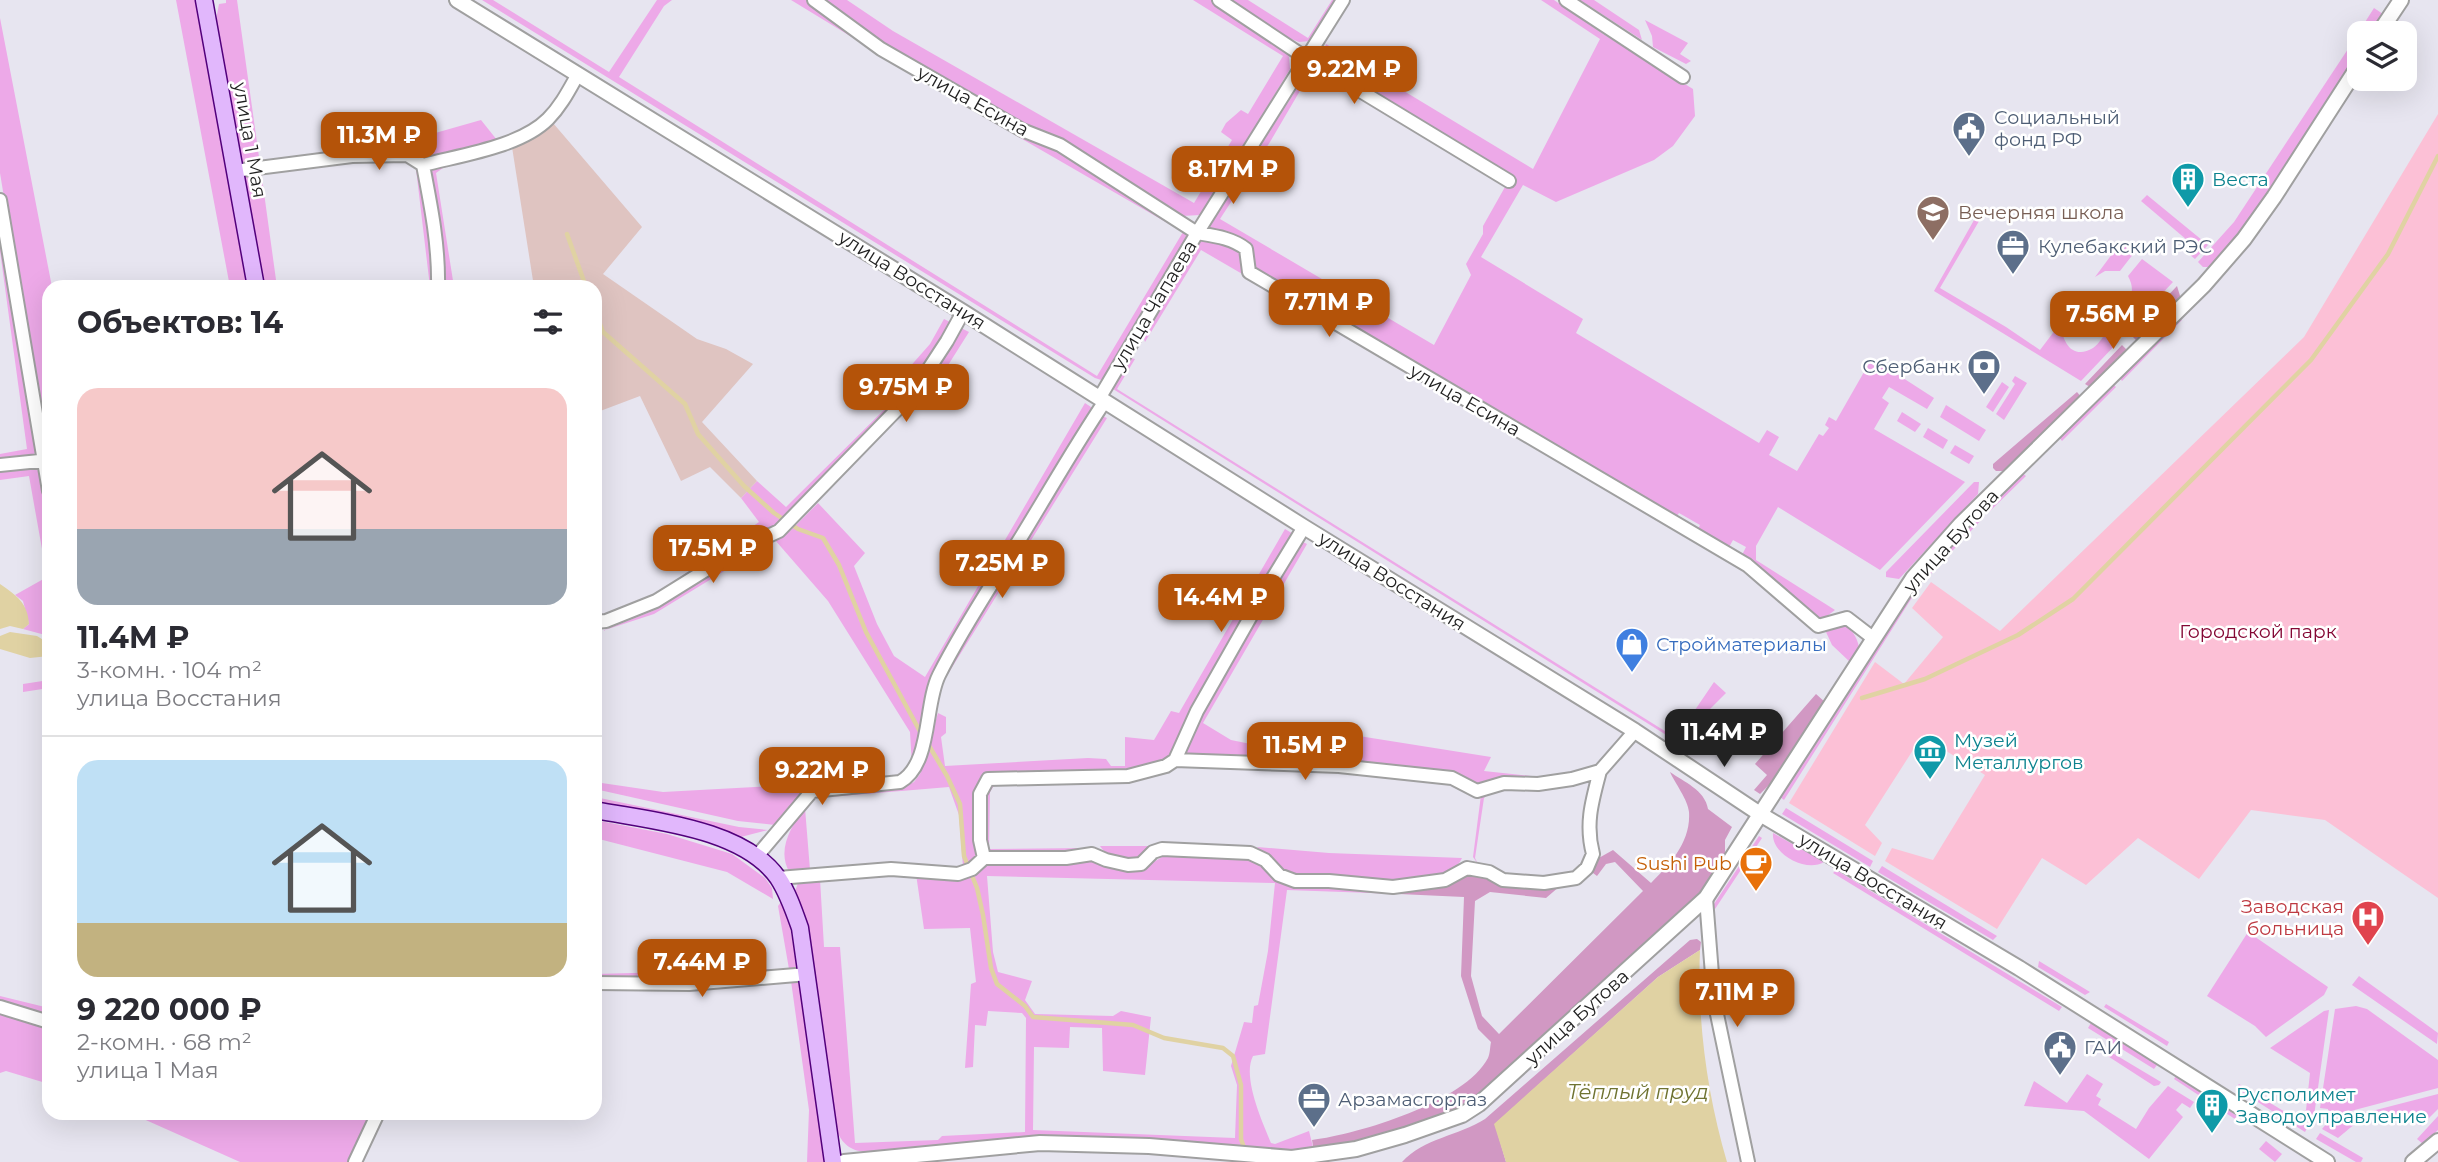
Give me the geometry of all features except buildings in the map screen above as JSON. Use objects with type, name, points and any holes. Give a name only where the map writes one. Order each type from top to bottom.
[{"type":"main road","name":"улица 1 Мая","points":[[204,0],[255,280]]},
{"type":"main road","points":[[602,811],[726,840],[757,856],[778,878],[800,928],[834,1162]]},
{"type":"street","name":"улица Восстания","points":[[457,0],[1635,731],[1760,814],[2020,968],[2327,1162]]},
{"type":"street","name":"улица Есина","points":[[814,0],[881,50],[1022,130],[1060,145],[1197,233],[1239,243],[1246,249],[1249,272],[1747,565],[1818,626],[1847,618],[1873,638]]},
{"type":"street","points":[[1219,0],[1306,58],[1509,181]]},
{"type":"street","name":"улица Чапаева","points":[[757,856],[812,791],[900,782],[908,778],[915,768],[937,679],[963,631],[1102,399],[1197,233],[1343,0]]},
{"type":"street","points":[[1566,0],[1683,77]]},
{"type":"street","points":[[2387,21],[2401,0]]},
{"type":"street","points":[[423,165],[525,135],[547,120],[563,101],[578,74]]},
{"type":"street","name":"улица Бутова","points":[[844,1162],[1040,1143],[1149,1146],[1292,1158],[1356,1149],[1415,1132],[1462,1115],[1479,1104],[1706,898],[1913,578],[1961,524],[2185,304],[2244,239],[2347,84]]},
{"type":"street","points":[[234,171],[352,156],[407,155],[423,165],[432,214],[438,280]]},
{"type":"street","points":[[0,200],[42,432]]},
{"type":"street","points":[[602,621],[656,601],[738,550],[779,531],[913,393],[963,312]]},
{"type":"street","points":[[0,466],[42,461]]},
{"type":"street","points":[[984,858],[980,840],[980,794],[988,779],[1128,776],[1166,766],[1175,760],[1197,711],[1304,527]]},
{"type":"street","points":[[778,878],[891,869],[958,874],[972,869],[984,858],[1066,858],[1092,853],[1106,860],[1141,864],[1153,852],[1162,849],[1250,853],[1265,860],[1279,875],[1295,881],[1393,887],[1445,880],[1467,868],[1489,873],[1503,880],[1544,883],[1576,878],[1593,854],[1588,835],[1588,818],[1600,771],[1635,731]]},
{"type":"street","points":[[1175,760],[1339,766],[1389,771],[1452,778],[1477,791],[1504,783],[1538,784],[1600,771]]},
{"type":"street","points":[[1706,898],[1714,1000],[1748,1162]]},
{"type":"street","points":[[602,983],[689,984],[808,974]]},
{"type":"street","points":[[0,1007],[42,1020]]},
{"type":"street","points":[[355,1162],[375,1120]]},
{"type":"street","points":[[2413,1162],[2438,1141]]},
{"type":"shaded area","points":[[176,0],[197,0],[249,280],[229,280]]},
{"type":"shaded area","points":[[226,0],[237,0],[260,164],[240,166],[215,25],[219,4],[226,3]]},
{"type":"shaded area","points":[[482,0],[493,0],[609,72],[657,0],[672,0],[664,6],[619,77],[1097,376],[1183,232],[960,103],[791,0],[807,0],[1058,149],[1189,232],[1188,237],[1107,375],[1101,380],[1095,378]]},
{"type":"shaded area","points":[[823,0],[847,0],[893,31],[1194,203],[1232,140],[1221,132],[1226,123],[1241,110],[1248,114],[1283,56],[1193,0],[1212,0],[1284,47],[1289,57],[1290,69],[1207,207],[1200,215],[1182,216],[883,45]]},
{"type":"shaded area","points":[[1227,0],[1248,0],[1308,38],[1332,0],[1336,0],[1310,41],[1299,42],[1286,37]]},
{"type":"shaded area","points":[[1541,0],[1554,0],[1603,34],[1693,89],[1695,116],[1673,146],[1654,160],[1556,202],[1523,185],[1481,257],[1583,319],[1576,333],[1759,443],[1767,430],[1779,437],[1769,455],[1797,471],[1819,434],[1823,436],[1829,428],[1825,425],[1829,417],[1836,421],[1872,358],[1934,398],[1927,409],[1889,387],[1882,398],[1889,403],[1874,429],[1965,482],[1880,570],[1778,507],[1756,546],[1756,560],[1835,610],[1819,622],[1741,557],[1746,547],[1733,540],[1728,549],[1697,531],[1700,525],[1679,513],[1675,519],[1254,269],[1251,249],[1247,243],[1234,235],[1207,229],[1305,76],[1311,72],[1220,219],[1434,345],[1471,275],[1466,264],[1483,234],[1483,226],[1505,187],[1515,177],[1327,62],[1324,52],[1326,44],[1533,169],[1600,39]]},
{"type":"shaded area","points":[[1580,0],[1594,0],[1639,30],[1642,40]]},
{"type":"shaded area","points":[[2374,8],[2383,14],[2379,21],[2366,21]]},
{"type":"shaded area","points":[[0,18],[51,280],[42,280],[42,429],[0,173]]},
{"type":"shaded area","points":[[1645,20],[1688,43],[1680,54],[1691,61],[1686,64],[1653,47],[1652,36]]},
{"type":"shaded area","points":[[2347,51],[2347,71],[2288,164],[2230,243],[2209,267],[2203,267],[2198,262],[2234,222]]},
{"type":"shaded area","points":[[481,120],[497,140],[424,161],[267,164],[267,161],[358,147],[386,147]]},
{"type":"shaded area","points":[[553,123],[528,142],[443,168],[436,173],[453,280],[439,280],[429,178],[433,169],[528,138]]},
{"type":"shaded area","points":[[553,123],[642,227],[603,274],[697,339],[726,349],[753,364],[702,422],[757,481],[741,498],[710,467],[681,481],[640,396],[602,410],[602,280],[533,280],[512,147],[528,142]]},
{"type":"shaded area","points":[[407,158],[420,168],[430,213],[434,280],[429,280],[416,169]]},
{"type":"shaded area","points":[[261,171],[276,280],[261,280],[242,174]]},
{"type":"shaded area","points":[[2147,195],[2208,245],[2195,259],[2189,254],[2194,246],[2141,201]]},
{"type":"shaded area","points":[[1978,213],[1982,216],[1940,288],[2040,350],[2062,321],[2065,341],[2069,347],[2079,352],[2093,348],[2108,330],[2119,341],[2081,381],[1934,291]]},
{"type":"shaded area","points":[[0,221],[39,450],[31,456],[0,460],[0,454],[27,449],[0,251]]},
{"type":"shaded area","points":[[1200,240],[1220,242],[1242,252],[1244,275],[1201,250],[1145,342],[1143,336]]},
{"type":"shaded area","points":[[2118,246],[2123,250],[2126,246],[2134,253],[2120,271],[2105,271],[2095,277]]},
{"type":"shaded area","points":[[2142,259],[2173,282],[2127,331],[2116,319],[2131,294],[2128,276]]},
{"type":"shaded area","points":[[2177,286],[2181,299],[2141,340],[2136,340],[2131,335]]},
{"type":"shaded area","points":[[2179,317],[2182,320],[2122,381],[2119,377]]},
{"type":"shaded area","points":[[944,319],[952,323],[908,391],[776,526],[734,545],[682,576],[759,522],[741,498],[757,481],[786,507],[898,396],[892,387],[930,344]]},
{"type":"shaded area","points":[[961,328],[969,332],[933,389],[929,386],[916,399]]},
{"type":"shaded area","points":[[2122,345],[2127,354],[2096,384],[2090,387],[2085,384]]},
{"type":"shaded area","points":[[1131,358],[1135,359],[1117,389],[1676,738],[1714,682],[1726,693],[1698,721],[1683,742],[1679,743],[1113,389]]},
{"type":"shaded area","points":[[2015,376],[2027,383],[2004,420],[1996,414],[2015,384],[2012,381]]},
{"type":"shaded area","points":[[2002,382],[2009,387],[1993,412],[1986,407]]},
{"type":"shaded area","points":[[2113,384],[2116,387],[2062,441],[2059,437]]},
{"type":"shaded area","points":[[2077,392],[2082,398],[2006,471],[1996,471],[1993,468],[1993,464]]},
{"type":"shaded area","points":[[1085,403],[1094,409],[962,624],[924,720],[912,766],[910,732],[828,601],[775,540],[790,531],[818,503],[865,553],[854,566],[877,624],[894,656],[925,677]]},
{"type":"shaded area","points":[[1946,405],[1986,430],[1979,441],[1940,417]]},
{"type":"shaded area","points":[[1902,412],[1921,424],[1915,432],[1897,421]]},
{"type":"shaded area","points":[[1102,416],[1107,418],[946,677],[970,629]]},
{"type":"shaded area","points":[[1928,428],[1948,440],[1943,449],[1923,437]]},
{"type":"shaded area","points":[[1955,445],[1974,456],[1969,464],[1950,453]]},
{"type":"shaded area","points":[[33,467],[42,474],[42,549],[29,476],[0,480],[0,471]]},
{"type":"shaded area","points":[[2022,473],[2026,476],[1989,512],[1986,509]]},
{"type":"shaded area","points":[[1974,482],[1979,482],[1978,494],[1899,579],[1886,577],[1886,572]]},
{"type":"shaded area","points":[[1981,514],[1984,517],[1926,579],[1922,576]]},
{"type":"shaded area","points":[[1285,529],[1295,535],[1173,755],[1161,763],[1128,772],[986,774],[980,780],[974,800],[975,857],[971,865],[957,871],[790,873],[784,856],[787,839],[805,808],[810,870],[914,863],[934,869],[963,867],[959,815],[949,787],[817,798],[899,789],[914,782],[920,774],[938,713],[946,717],[946,733],[941,737],[945,766],[1088,758],[1106,759],[1111,766],[1125,766],[1125,737],[1154,740],[1171,711],[1179,713]]},
{"type":"shaded area","points":[[775,540],[654,614],[602,631],[655,610],[741,555]]},
{"type":"shaded area","points":[[1303,542],[1307,544],[1203,723],[1231,740],[1291,752],[1296,726],[1491,757],[1484,771],[1550,778],[1475,786],[1182,755],[1239,646]]},
{"type":"shaded area","points":[[42,580],[42,634],[23,629],[29,624],[23,601],[15,595]]},
{"type":"shaded area","points":[[1916,583],[1920,585],[1784,800],[1780,797]]},
{"type":"shaded area","points":[[1841,624],[1853,633],[1859,647],[1850,662],[1832,645],[1826,632]]},
{"type":"shaded area","points":[[42,681],[42,689],[23,692],[23,684]]},
{"type":"shaded area","points":[[1816,694],[1826,703],[1772,782],[1760,794],[1754,790],[1767,775],[1755,764]]},
{"type":"shaded area","points":[[1670,772],[1698,792],[1708,809],[1732,827],[1725,840],[1725,857],[1701,893],[1492,1086],[1472,1100],[1407,1129],[1314,1151],[1312,1140],[1382,1123],[1435,1102],[1476,1074],[1489,1056],[1491,1042],[1478,1029],[1461,976],[1464,897],[1399,894],[1398,891],[1444,885],[1467,875],[1486,877],[1499,886],[1545,889],[1560,886],[1546,898],[1490,892],[1475,901],[1471,976],[1482,1016],[1499,1034],[1643,891],[1615,862],[1606,864],[1597,876],[1589,870],[1597,859],[1613,850],[1651,883],[1678,852],[1687,833],[1689,812]]},
{"type":"shaded area","points":[[602,783],[663,792],[811,784],[775,825],[738,821],[602,791]]},
{"type":"shaded area","points":[[995,784],[990,792],[989,849],[1087,850],[1067,853],[989,854],[986,850],[985,795],[991,785]]},
{"type":"shaded area","points":[[1491,791],[1484,798],[1475,858],[1478,864],[1473,857],[1481,795]]},
{"type":"shaded area","points":[[602,798],[739,827],[768,830],[733,839],[602,807]]},
{"type":"shaded area","points":[[1786,808],[1873,861],[1870,867],[1782,814]]},
{"type":"shaded area","points":[[602,821],[667,834],[732,854],[765,878],[772,888],[773,899],[727,872],[602,840]]},
{"type":"shaded area","points":[[1773,833],[1824,862],[1808,865],[1791,860],[1778,848]]},
{"type":"shaded area","points":[[1759,836],[1762,838],[1715,909],[1712,907]]},
{"type":"shaded area","points":[[1100,846],[1153,846],[1139,860],[1112,855]]},
{"type":"shaded area","points":[[1257,847],[1329,853],[1462,858],[1452,870],[1435,877],[1387,883],[1360,882],[1297,878],[1282,872]]},
{"type":"shaded area","points":[[1167,854],[1249,856],[1263,863],[1276,878],[1398,891],[1399,894],[1287,890],[1265,1054],[1253,1056],[1250,1065],[1251,1087],[1271,1143],[1275,1144],[1309,1131],[1314,1151],[1287,1152],[1035,1137],[865,1152],[855,1150],[844,1143],[836,1130],[793,897],[798,883],[820,879],[824,947],[840,947],[855,1143],[938,1140],[942,1136],[1025,1132],[1026,1018],[1022,1013],[988,1011],[986,1026],[975,1025],[973,1067],[965,1068],[971,984],[976,982],[970,928],[924,929],[916,874],[986,864],[1090,858],[1144,868]],"holes":[[[987,876],[1275,883],[1268,951],[1258,1005],[1254,1006],[1252,1023],[1244,1022],[1231,1066],[1237,1085],[1235,1138],[1033,1130],[1034,1047],[1069,1048],[1070,1027],[1102,1028],[1103,1071],[1145,1075],[1151,1017],[1121,1011],[1113,1016],[1035,1014],[1025,1000],[1032,981],[998,972],[993,952]]]},
{"type":"shaded area","points":[[1882,866],[1997,936],[1993,940],[1878,872]]},
{"type":"shaded area","points":[[1836,870],[2062,1007],[2059,1011],[1833,873]]},
{"type":"shaded area","points":[[781,902],[790,927],[797,968],[789,969],[778,906]]},
{"type":"shaded area","points":[[2248,932],[2328,987],[2324,995],[2266,1037],[2255,1026],[2207,996]]},
{"type":"shaded area","points":[[1697,939],[1701,942],[1700,950],[1658,977],[1495,1124],[1506,1162],[1402,1162],[1431,1142],[1485,1119],[1690,940]]},
{"type":"shaded area","points":[[2039,961],[2090,992],[2085,995],[2038,967]]},
{"type":"shaded area","points":[[784,969],[784,972],[683,978],[602,979],[602,974]]},
{"type":"shaded area","points":[[2359,976],[2438,1033],[2437,1044],[2352,985]]},
{"type":"shaded area","points":[[799,980],[828,1162],[807,1162],[809,1110],[791,981]]},
{"type":"shaded area","points":[[0,996],[42,1006],[42,1015],[0,1002]]},
{"type":"shaded area","points":[[2106,1004],[2169,1042],[2167,1046],[2104,1007]]},
{"type":"shaded area","points":[[2356,1006],[2367,1009],[2438,1060],[2438,1088],[2328,1117],[2328,1109],[2320,1108],[2335,1009]]},
{"type":"shaded area","points":[[2329,1010],[2311,1123],[2302,1117],[2306,1110],[2310,1073],[2270,1048]]},
{"type":"shaded area","points":[[0,1011],[42,1023],[42,1082],[6,1071],[0,1073]]},
{"type":"shaded area","points":[[2091,1023],[2157,1065],[2154,1069],[2088,1028]]},
{"type":"shaded area","points":[[2099,1045],[2161,1082],[2154,1086],[2103,1053]]},
{"type":"shaded area","points":[[2087,1074],[2103,1084],[2096,1096],[2101,1099],[2098,1105],[2136,1129],[2149,1108],[2168,1086],[2194,1102],[2190,1108],[2182,1103],[2176,1110],[2183,1117],[2149,1159],[2084,1111],[2024,1106],[2034,1081],[2067,1103]]},
{"type":"shaded area","points":[[2176,1076],[2243,1120],[2241,1123],[2174,1079]]},
{"type":"shaded area","points":[[2239,1084],[2308,1126],[2305,1132],[2236,1088]]},
{"type":"shaded area","points":[[2438,1094],[2438,1109],[2421,1126],[2385,1112],[2377,1112],[2361,1120],[2338,1138],[2322,1129],[2333,1121]]},
{"type":"shaded area","points":[[2438,1116],[2438,1130],[2423,1144],[2417,1139]]},
{"type":"shaded area","points":[[146,1120],[371,1120],[351,1162],[240,1162]]},
{"type":"shaded area","points":[[2320,1133],[2363,1158],[2361,1162],[2356,1162],[2316,1139]]},
{"type":"shaded area","points":[[2266,1141],[2282,1154],[2275,1162],[2259,1149]]},
{"type":"green space","name":"Городской парк","points":[[2438,114],[2438,898],[2325,820],[2251,810],[2199,879],[2138,838],[2086,885],[2042,858],[1997,929],[1885,861],[1892,848],[1933,860],[1985,775],[1922,736],[1865,825],[1882,843],[1875,856],[1789,803],[1875,662],[1904,684],[1943,637],[1912,608],[1931,582],[2000,631],[2304,337]]},
{"type":"water","points":[[0,584],[24,605],[29,624],[23,629],[10,626],[0,629]]},
{"type":"water","points":[[10,632],[37,636],[42,639],[42,657],[30,658],[0,649],[0,636]]},
{"type":"water","name":"Тёплый пруд","points":[[1700,950],[1700,1003],[1705,1057],[1727,1162],[1506,1162],[1494,1124],[1658,977]]},
{"type":"waterway","points":[[1862,698],[1925,679],[2018,635],[2073,599],[2311,360],[2388,254],[2438,156]]},
{"type":"waterway","points":[[567,234],[583,280]]},
{"type":"waterway","points":[[602,329],[685,404],[698,434],[744,486],[774,513],[798,529],[823,538],[839,565],[866,632],[923,737]]},
{"type":"waterway","points":[[928,744],[960,804],[964,856],[977,888],[991,968],[997,984],[1025,1006],[1033,1017],[1133,1025],[1164,1038],[1223,1048],[1233,1056],[1241,1085],[1241,1139],[1249,1162]]},
{"type":"place","name":"Социальный фонд РФ","points":[[1969,158]]},
{"type":"place","name":"Веста","points":[[2188,209]]},
{"type":"place","name":"Вечерняя школа","points":[[1933,242]]},
{"type":"place","name":"Кулебакский РЭС","points":[[2013,276]]},
{"type":"place","name":"Сбербанк","points":[[1984,396]]},
{"type":"place","name":"Стройматериалы","points":[[1632,674]]},
{"type":"place","name":"Музей Металлургов","points":[[1930,781]]},
{"type":"place","name":"Sushi Pub","points":[[1756,893]]},
{"type":"place","name":"Заводская больница","points":[[2368,947]]},
{"type":"place","name":"ГАИ","points":[[2060,1077]]},
{"type":"place","name":"Арзамасгоргаз","points":[[1314,1129]]},
{"type":"place","name":"Русполимет Заводоуправление","points":[[2212,1135]]}]
